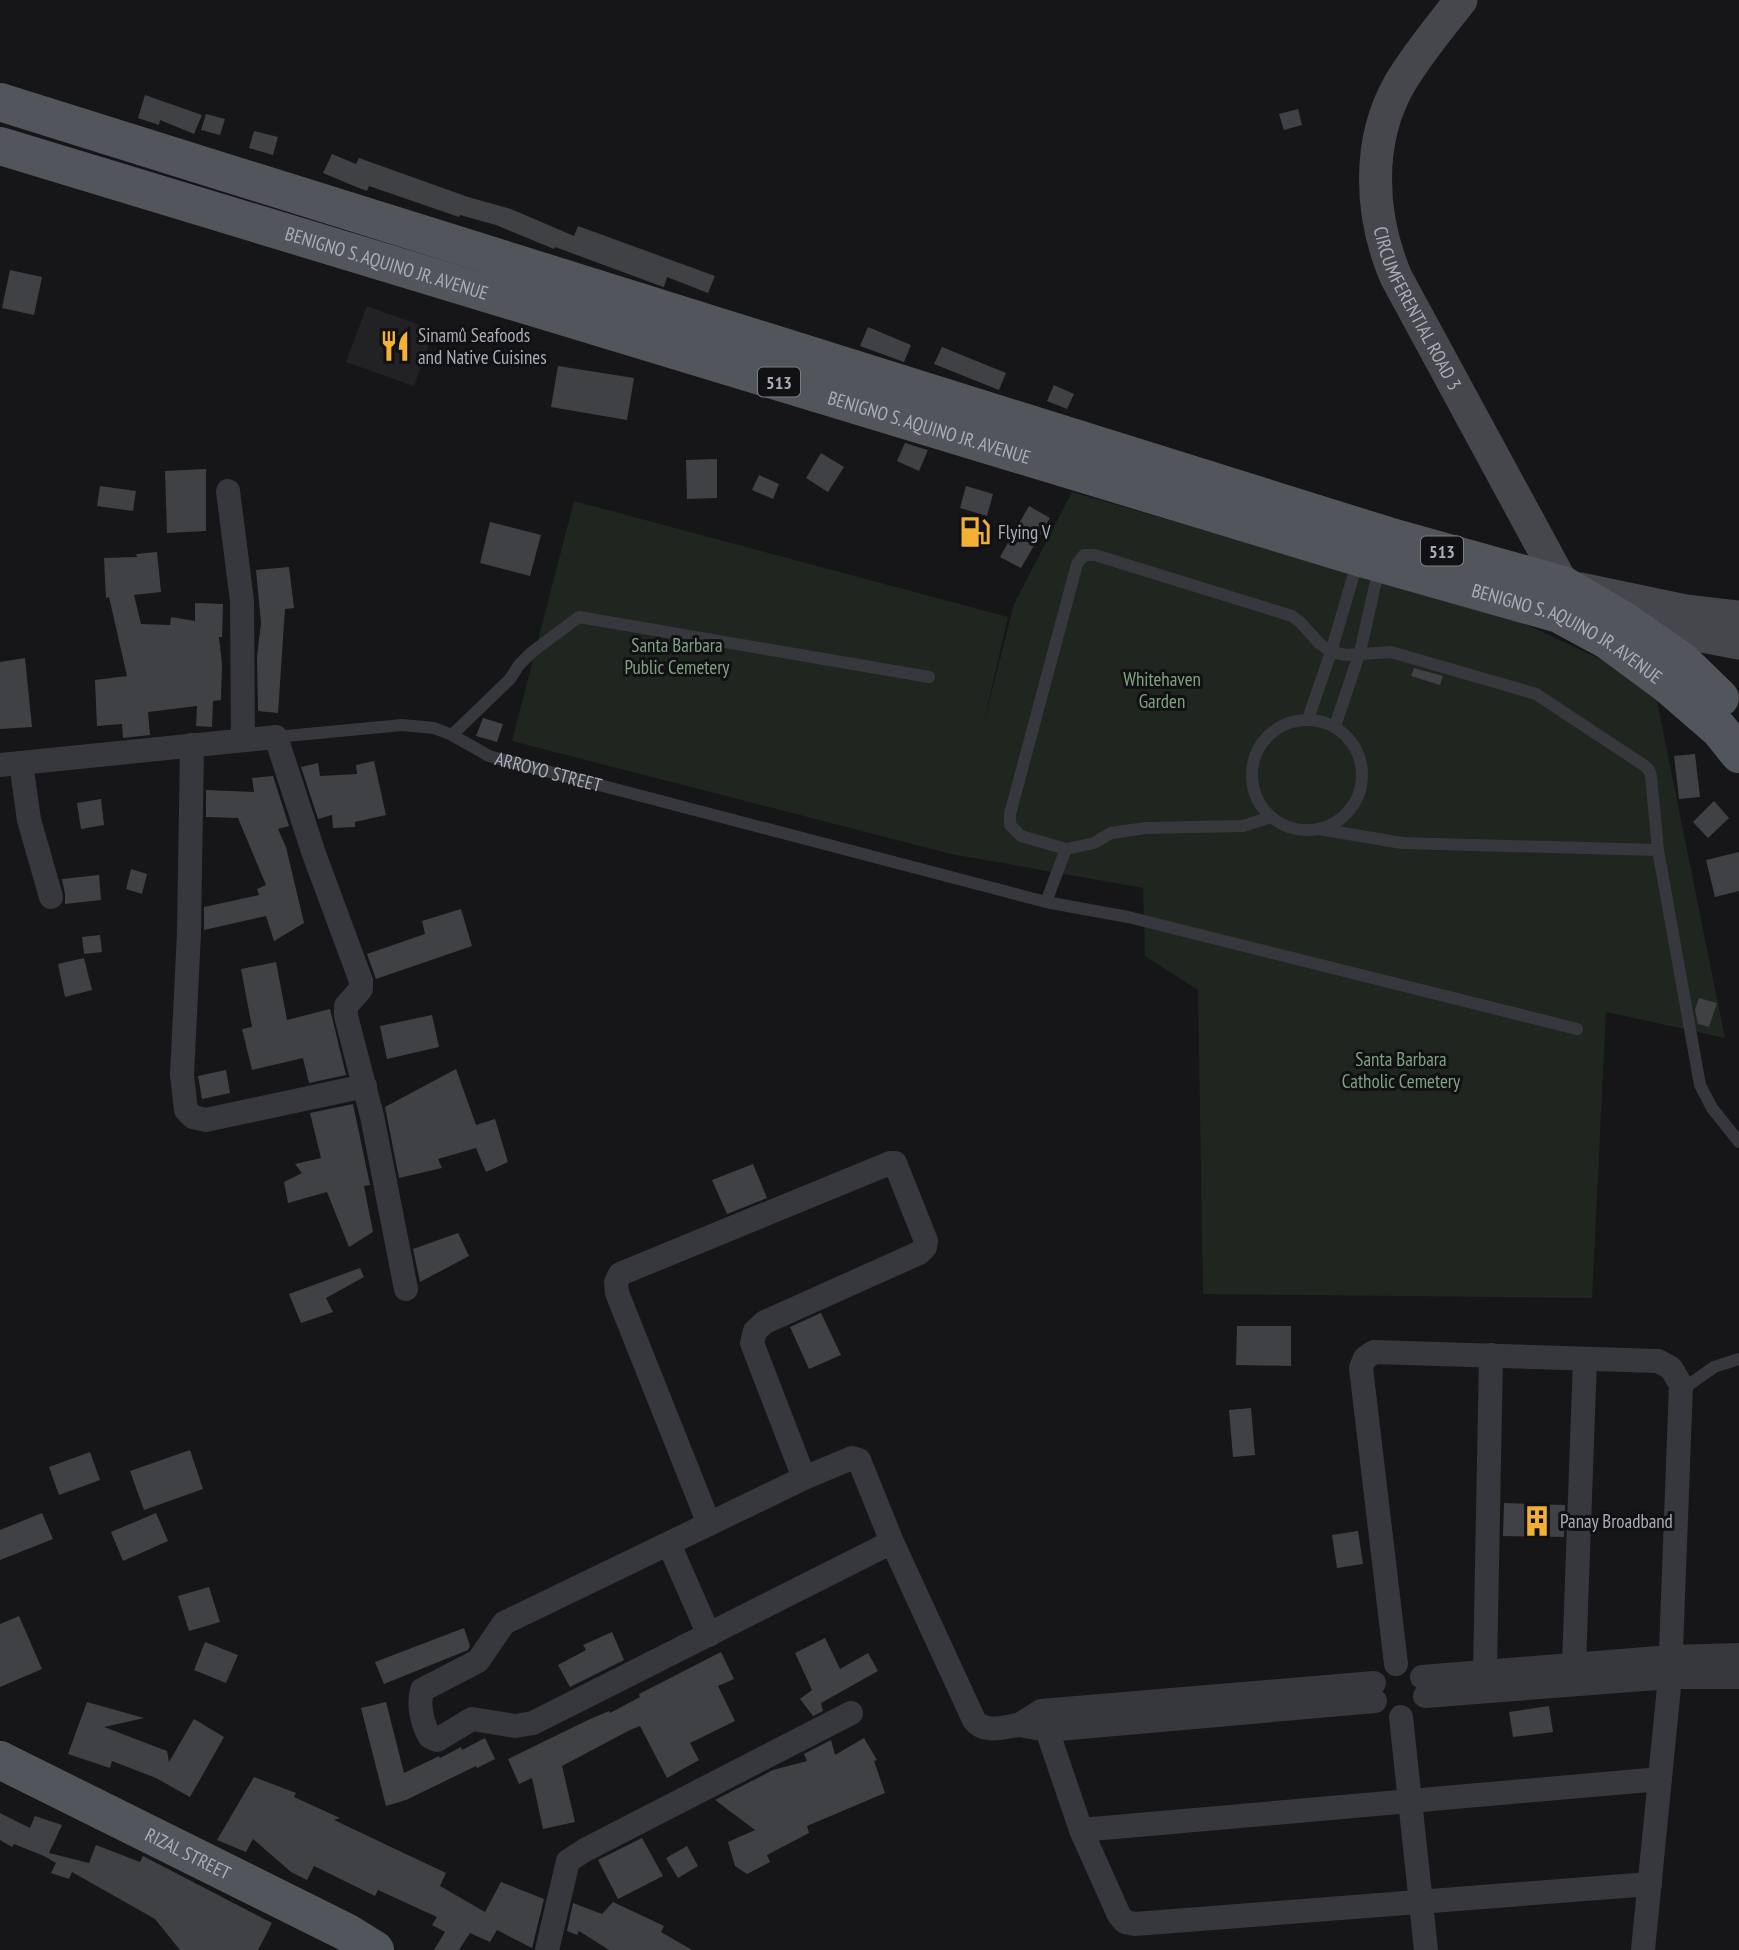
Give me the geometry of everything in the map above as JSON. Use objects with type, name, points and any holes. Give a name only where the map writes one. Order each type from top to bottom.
[{"type":"main road","name":"CIRCUMFERENTIAL ROAD 3","points":[[1461,0],[1428,41],[1399,85],[1382,128],[1376,168],[1376,203],[1380,233],[1395,277],[1561,600]]},
{"type":"main road","name":"BENIGNO S. AQUINO JR. AVENUE","points":[[0,102],[194,162],[1370,545]]},
{"type":"main road","name":"BENIGNO S. AQUINO JR. AVENUE","points":[[0,146],[180,201],[1561,600],[1626,622],[1682,662],[1739,716]]},
{"type":"main road","points":[[180,201],[194,162]]},
{"type":"main road","name":"BENIGNO S. AQUINO JR. AVENUE","points":[[1561,600],[1607,640],[1668,685],[1718,729],[1739,754]]},
{"type":"main road","points":[[1561,600],[1739,617]]},
{"type":"main road","points":[[1626,622],[1739,643]]},
{"type":"main road","name":"RIZAL STREET","points":[[0,1760],[334,1926],[376,1950]]},
{"type":"street","points":[[228,491],[242,601],[243,740]]},
{"type":"street","points":[[276,737],[314,854],[362,981],[361,989],[346,1010],[365,1086],[406,1289]]},
{"type":"street","name":"ARROYO STREET","points":[[10,764],[276,737]]},
{"type":"street","points":[[192,745],[188,933],[182,1050],[186,1110],[193,1117],[206,1120],[365,1086]]},
{"type":"street","points":[[10,764],[51,897]]},
{"type":"street","points":[[709,1524],[617,1293],[616,1282],[620,1274],[895,1163],[926,1241],[925,1247],[765,1322],[755,1331],[752,1343],[804,1478]]},
{"type":"street","points":[[1396,1664],[1361,1368],[1365,1358],[1374,1352],[1658,1361],[1671,1368],[1681,1385],[1670,1667],[1643,1950]]},
{"type":"street","points":[[1485,1672],[1491,1356]]},
{"type":"street","points":[[1573,1664],[1585,1359]]},
{"type":"street","points":[[891,1542],[533,1723],[515,1726],[472,1718],[437,1740],[430,1737],[425,1730],[420,1698],[422,1690],[478,1661],[504,1623],[804,1478],[852,1458],[859,1461],[891,1542],[979,1727],[987,1729],[1019,1725],[1041,1711],[1081,1830],[1119,1915],[1125,1922],[1135,1924],[1650,1884]]},
{"type":"street","points":[[669,1544],[709,1635]]},
{"type":"street","points":[[1423,1686],[1670,1667],[1739,1655]]},
{"type":"street","points":[[1396,1664],[1411,1667],[1423,1686],[1417,1710],[1401,1717],[1385,1713],[1374,1692],[1382,1670],[1396,1664]]},
{"type":"street","points":[[1423,1686],[1485,1672],[1573,1664],[1670,1667],[1739,1677]]},
{"type":"street","points":[[1046,1721],[1374,1692]]},
{"type":"street","points":[[547,1950],[568,1861],[851,1713]]},
{"type":"street","points":[[1401,1717],[1426,1950]]},
{"type":"street","points":[[1081,1830],[1660,1779]]},
{"type":"lane","points":[[1335,726],[1360,652],[1370,545]]},
{"type":"lane","points":[[1308,719],[1370,545]]},
{"type":"lane","points":[[1271,817],[1243,826],[1146,828],[1111,832],[1094,843],[1066,849],[1021,836],[1010,825],[1010,814],[1077,564],[1084,555],[1095,555],[1292,615],[1331,652],[1346,655],[1391,652],[1536,694],[1644,765],[1651,776],[1658,850],[1700,1084],[1712,1108],[1739,1142]]},
{"type":"lane","points":[[452,735],[510,679],[532,652],[579,617],[929,677]]},
{"type":"lane","points":[[1318,829],[1336,822],[1350,809],[1359,793],[1363,774],[1359,755],[1350,739],[1335,726],[1308,719],[1291,721],[1275,729],[1263,740],[1255,755],[1251,772],[1253,789],[1260,804],[1271,817],[1296,830],[1318,829],[1402,844],[1658,850]]},
{"type":"lane","name":"ARROYO STREET","points":[[276,737],[402,725],[433,729],[452,735],[489,757],[1046,902],[1089,909],[1577,1029]]},
{"type":"lane","points":[[1046,902],[1066,849]]},
{"type":"lane","points":[[1680,1391],[1710,1369],[1739,1359]]},
{"type":"shaded area","points":[[367,306],[434,330],[414,386],[346,362]]},
{"type":"green space","points":[[1072,492],[1519,621],[1623,670],[1656,696],[1725,1038],[1606,1012],[1592,1298],[1203,1294],[1198,990],[1145,956],[1143,888],[951,854],[512,741],[574,501],[1008,617],[983,726],[1014,604]]},
{"type":"building","points":[[145,95],[202,115],[194,134],[160,120],[159,125],[138,118]]},
{"type":"building","points":[[1298,109],[1302,125],[1284,130],[1279,114]]},
{"type":"building","points":[[206,114],[225,119],[220,135],[201,130]]},
{"type":"building","points":[[254,131],[278,137],[273,155],[249,148]]},
{"type":"building","points":[[332,154],[356,164],[359,158],[468,197],[511,209],[574,236],[578,226],[715,276],[708,293],[667,277],[664,287],[555,247],[554,249],[496,225],[460,215],[459,217],[369,186],[367,191],[354,186],[323,173]]},
{"type":"building","points":[[10,270],[42,277],[34,315],[2,308]]},
{"type":"building","points":[[868,327],[911,345],[904,362],[860,346]]},
{"type":"building","points":[[942,347],[1006,373],[999,390],[934,364]]},
{"type":"building","points":[[558,366],[634,378],[627,420],[551,407]]},
{"type":"building","points":[[1054,385],[1074,394],[1067,409],[1047,401]]},
{"type":"building","points":[[905,443],[928,450],[919,471],[897,461]]},
{"type":"building","points":[[821,453],[844,467],[828,492],[806,478]]},
{"type":"building","points":[[717,459],[717,498],[687,499],[686,460]]},
{"type":"building","points":[[206,469],[206,531],[167,533],[165,471]]},
{"type":"building","points":[[759,475],[779,484],[773,499],[752,490]]},
{"type":"building","points":[[100,486],[136,491],[133,511],[97,506]]},
{"type":"building","points":[[966,486],[993,494],[987,516],[960,508]]},
{"type":"building","points":[[1029,506],[1050,518],[1021,568],[1000,557]]},
{"type":"building","points":[[490,522],[541,535],[530,576],[480,563]]},
{"type":"building","points":[[157,552],[161,592],[134,595],[141,624],[170,625],[171,617],[195,621],[195,603],[223,604],[222,637],[219,637],[222,664],[221,700],[213,701],[212,727],[196,726],[197,706],[148,712],[150,735],[123,738],[122,724],[97,726],[95,680],[127,676],[109,597],[106,598],[104,558],[137,557],[136,554]]},
{"type":"building","points":[[289,567],[294,608],[285,609],[278,713],[258,711],[257,657],[261,623],[256,570]]},
{"type":"building","points":[[25,658],[32,727],[0,729],[0,662]]},
{"type":"building","points":[[1414,668],[1443,676],[1440,685],[1411,676]]},
{"type":"building","points":[[483,718],[503,724],[497,742],[476,736]]},
{"type":"building","points":[[1695,754],[1700,797],[1679,799],[1674,756]]},
{"type":"building","points":[[374,761],[386,815],[355,822],[355,827],[333,828],[332,815],[318,819],[301,767],[318,763],[320,776],[357,774],[356,765]]},
{"type":"building","points":[[273,776],[289,826],[278,829],[286,847],[304,923],[274,941],[266,916],[204,930],[204,907],[259,895],[257,889],[266,885],[238,818],[206,817],[206,790],[254,792],[252,778]]},
{"type":"building","points":[[101,799],[104,825],[81,829],[77,803]]},
{"type":"building","points":[[1714,801],[1729,818],[1708,838],[1693,822]]},
{"type":"building","points":[[1739,852],[1739,891],[1715,897],[1706,860]]},
{"type":"building","points":[[131,869],[147,874],[142,894],[126,889]]},
{"type":"building","points":[[99,875],[101,900],[65,904],[62,879]]},
{"type":"building","points":[[461,909],[472,946],[376,979],[367,954],[425,934],[422,921]]},
{"type":"building","points":[[100,935],[102,952],[84,954],[82,937]]},
{"type":"building","points":[[84,958],[92,990],[65,997],[58,964]]},
{"type":"building","points":[[276,962],[287,1020],[330,1009],[346,1075],[309,1083],[303,1058],[252,1070],[242,1029],[252,1027],[241,969]]},
{"type":"building","points":[[1699,998],[1717,1003],[1709,1027],[1698,1024],[1695,1010]]},
{"type":"building","points":[[432,1015],[439,1047],[387,1059],[380,1026]]},
{"type":"building","points":[[456,1069],[476,1125],[495,1119],[508,1162],[486,1172],[476,1148],[438,1159],[442,1168],[399,1178],[385,1107]]},
{"type":"building","points":[[226,1070],[230,1093],[202,1099],[198,1076]]},
{"type":"building","points":[[353,1104],[370,1185],[364,1186],[373,1232],[349,1247],[327,1192],[288,1203],[284,1182],[302,1173],[295,1164],[321,1158],[310,1113]]},
{"type":"building","points":[[753,1164],[767,1198],[727,1214],[712,1180]]},
{"type":"building","points":[[458,1233],[469,1256],[420,1282],[413,1249]]},
{"type":"building","points":[[360,1268],[364,1277],[326,1298],[333,1312],[301,1323],[289,1294]]},
{"type":"building","points":[[821,1313],[841,1355],[809,1369],[790,1327]]},
{"type":"building","points":[[1237,1326],[1291,1326],[1291,1366],[1236,1365]]},
{"type":"building","points":[[1251,1408],[1255,1455],[1233,1457],[1229,1410]]},
{"type":"building","points":[[190,1450],[203,1489],[144,1510],[130,1471]]},
{"type":"building","points":[[90,1452],[100,1480],[59,1495],[49,1467]]},
{"type":"building","name":"Panay Broadband","points":[[1504,1503],[1565,1505],[1564,1537],[1503,1536]]},
{"type":"building","points":[[42,1513],[53,1539],[0,1560],[0,1530]]},
{"type":"building","points":[[156,1513],[168,1541],[123,1561],[111,1532]]},
{"type":"building","points":[[1358,1531],[1363,1564],[1337,1568],[1332,1535]]},
{"type":"building","points":[[209,1587],[220,1622],[189,1631],[178,1596]]},
{"type":"building","points":[[19,1616],[42,1669],[0,1687],[0,1624]]},
{"type":"building","points":[[464,1628],[470,1646],[468,1650],[384,1684],[375,1662]]},
{"type":"building","points":[[612,1632],[624,1660],[570,1687],[558,1665],[586,1650],[583,1645]]},
{"type":"building","points":[[825,1638],[840,1669],[868,1653],[878,1671],[821,1703],[823,1711],[813,1716],[800,1699],[812,1690],[795,1653]]},
{"type":"building","points":[[205,1642],[238,1655],[226,1683],[194,1670]]},
{"type":"building","points":[[721,1652],[734,1679],[718,1686],[735,1721],[690,1743],[699,1760],[667,1778],[640,1726],[630,1730],[562,1766],[575,1822],[543,1829],[532,1778],[519,1784],[508,1759],[588,1720],[609,1711],[610,1713],[640,1697],[639,1694]]},
{"type":"building","points":[[87,1702],[144,1718],[104,1727],[167,1751],[169,1762],[194,1719],[224,1737],[190,1797],[156,1778],[112,1761],[110,1768],[68,1754]]},
{"type":"building","points":[[386,1702],[404,1773],[485,1738],[495,1759],[406,1800],[386,1806],[361,1708]]},
{"type":"building","points":[[1549,1706],[1553,1732],[1513,1737],[1509,1712]]},
{"type":"building","points":[[864,1738],[877,1760],[874,1761],[885,1793],[807,1826],[809,1833],[767,1855],[770,1862],[747,1874],[735,1866],[728,1842],[755,1830],[715,1800],[773,1770],[807,1761],[804,1754],[831,1740],[835,1755]]},
{"type":"building","points":[[254,1777],[296,1793],[294,1797],[340,1818],[334,1820],[446,1873],[440,1886],[485,1912],[501,1882],[544,1899],[532,1948],[497,1930],[490,1942],[470,1933],[459,1950],[434,1950],[445,1932],[432,1925],[437,1917],[378,1890],[375,1896],[314,1866],[307,1880],[291,1872],[253,1839],[246,1852],[217,1840]]},
{"type":"building","points":[[0,1813],[30,1828],[35,1816],[62,1825],[49,1853],[89,1863],[96,1845],[140,1862],[143,1856],[272,1923],[258,1950],[180,1950],[155,1919],[72,1872],[69,1879],[51,1873],[56,1863],[0,1840]]},
{"type":"building","points":[[642,1838],[663,1876],[618,1899],[598,1860]]},
{"type":"building","points":[[687,1846],[698,1866],[678,1878],[666,1858]]},
{"type":"building","points":[[613,1902],[664,1926],[661,1932],[692,1950],[609,1950],[579,1931],[577,1935],[567,1931],[573,1903],[602,1914]]},
{"type":"place","name":"Sinamû Seafoods and Native Cuisines","points":[[395,346]]},
{"type":"place","name":"Flying V","points":[[975,532]]},
{"type":"place","name":"Panay Broadband","points":[[1537,1521]]},
{"type":"park label","name":"Santa Barbara Public Cemetery","points":[[677,656]]},
{"type":"park label","name":"Whitehaven Garden","points":[[1162,690]]},
{"type":"park label","name":"Santa Barbara Catholic Cemetery","points":[[1401,1070]]}]
